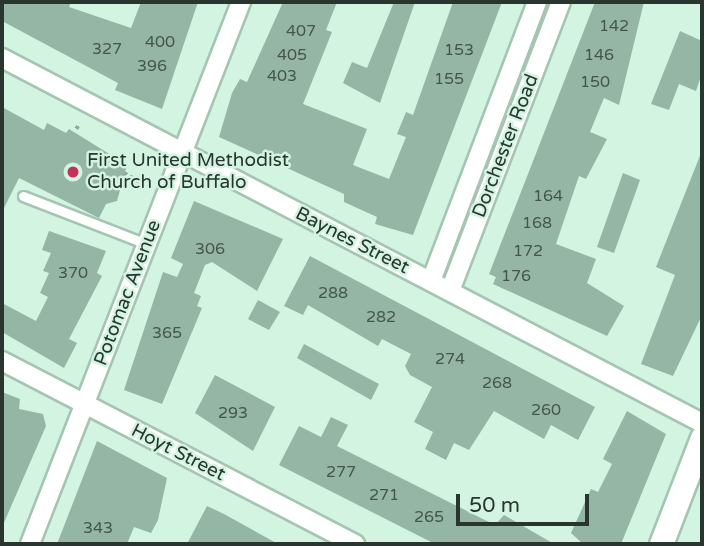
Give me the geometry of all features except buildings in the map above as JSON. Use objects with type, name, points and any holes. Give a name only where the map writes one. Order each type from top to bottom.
[{"type":"street","name":"Potomac Avenue","points":[[30,544],[241,2]]},
{"type":"street","name":"Dorchester Road","points":[[431,281],[537,2]]},
{"type":"street","name":"Dorchester Road","points":[[450,291],[561,2]]},
{"type":"street","points":[[528,27],[548,35]]},
{"type":"street","name":"Baynes Street","points":[[2,58],[183,155],[702,423]]},
{"type":"street","name":"Hoyt Street","points":[[2,361],[355,544]]},
{"type":"street","points":[[661,544],[702,438]]},
{"type":"lane","points":[[23,196],[148,244]]},
{"type":"path","points":[[76,130],[80,123]]},
{"type":"path","points":[[124,173],[150,188]]},
{"type":"green space","points":[[529,42],[534,47],[448,262]]},
{"type":"place","name":"First United Methodist Church of Buffalo","points":[[73,172]]}]
